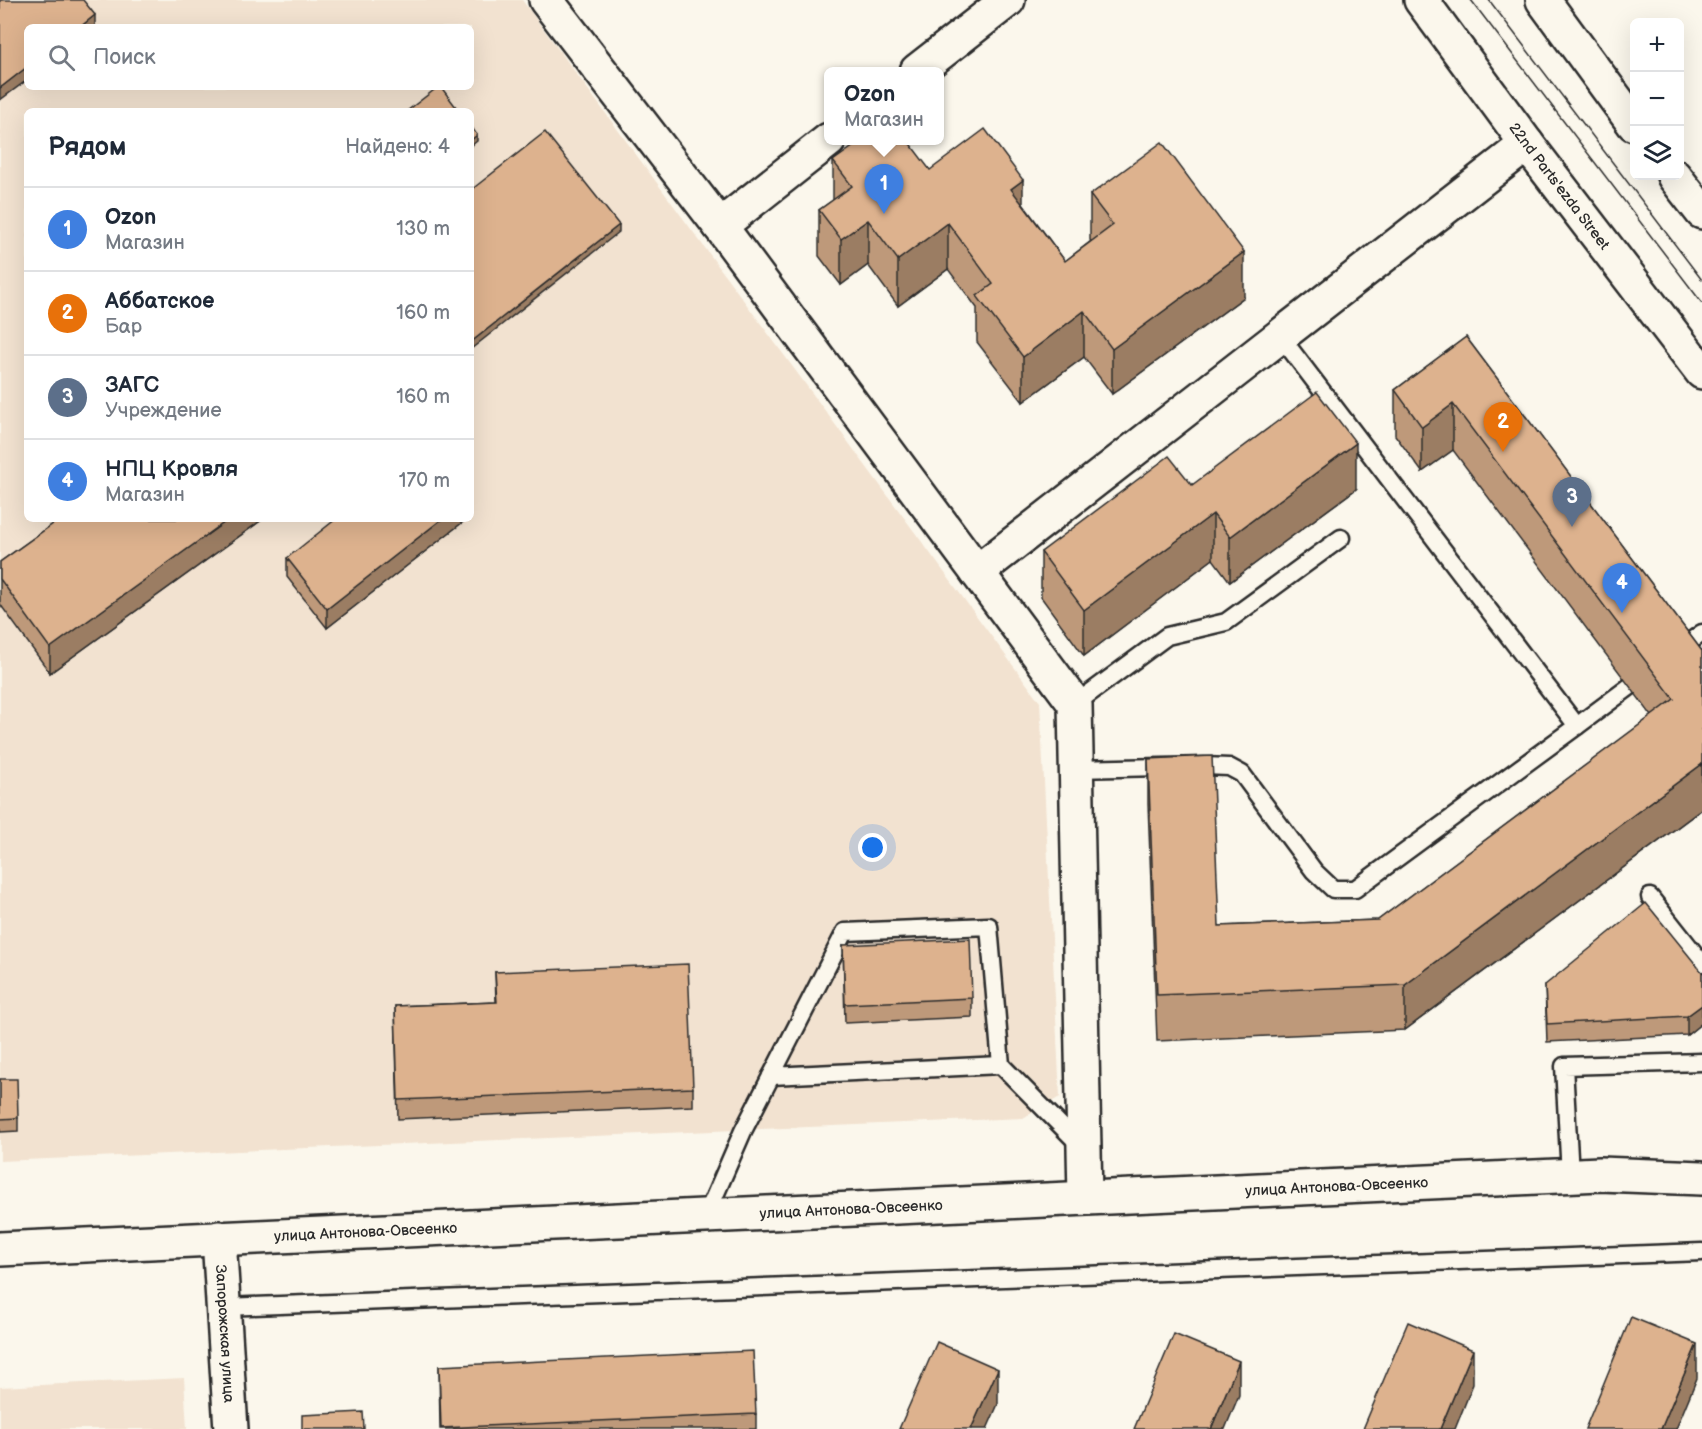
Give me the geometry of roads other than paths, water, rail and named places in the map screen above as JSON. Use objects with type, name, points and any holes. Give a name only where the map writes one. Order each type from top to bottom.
[{"type":"street","points":[[546,0],[720,226],[1075,704],[1085,1198]]},
{"type":"street","points":[[923,67],[1008,0]]},
{"type":"street","name":"22nd Parts'ezda Street","points":[[1421,0],[1527,144],[1702,372]]},
{"type":"street","points":[[1543,0],[1630,117]]},
{"type":"street","points":[[977,572],[1527,144]]},
{"type":"street","points":[[720,226],[824,145]]},
{"type":"street","points":[[1677,180],[1702,212]]},
{"type":"street","points":[[1585,1174],[1702,1167]]},
{"type":"street","name":"улица Антонова-Овсеенко","points":[[0,1249],[1585,1174],[1702,1178]]},
{"type":"street","name":"Запорожская улица","points":[[219,1238],[231,1429]]},
{"type":"lane","points":[[1281,337],[1577,726]]},
{"type":"lane","points":[[1075,704],[1167,636],[1226,622],[1341,538]]},
{"type":"lane","points":[[1076,770],[1229,767],[1242,774],[1314,871],[1333,889],[1355,889],[1702,633]]},
{"type":"lane","points":[[1650,897],[1702,963]]},
{"type":"lane","points":[[706,1216],[743,1131],[845,932],[988,926],[1001,1065],[1084,1149]]},
{"type":"lane","points":[[1585,1174],[1564,1066],[1702,1062]]},
{"type":"lane","points":[[771,1076],[1001,1065]]},
{"type":"lane","points":[[224,1306],[1702,1252]]},
{"type":"tram line","points":[[1471,0],[1702,303]]},
{"type":"tram line","points":[[1489,0],[1702,280]]},
{"type":"place","name":"Ozon","points":[[884,214]]},
{"type":"place","name":"Аббатское","points":[[1503,452]]},
{"type":"place","name":"ЗАГС","points":[[1572,527]]},
{"type":"place","name":"НПЦ Кровля","points":[[1622,613]]}]
